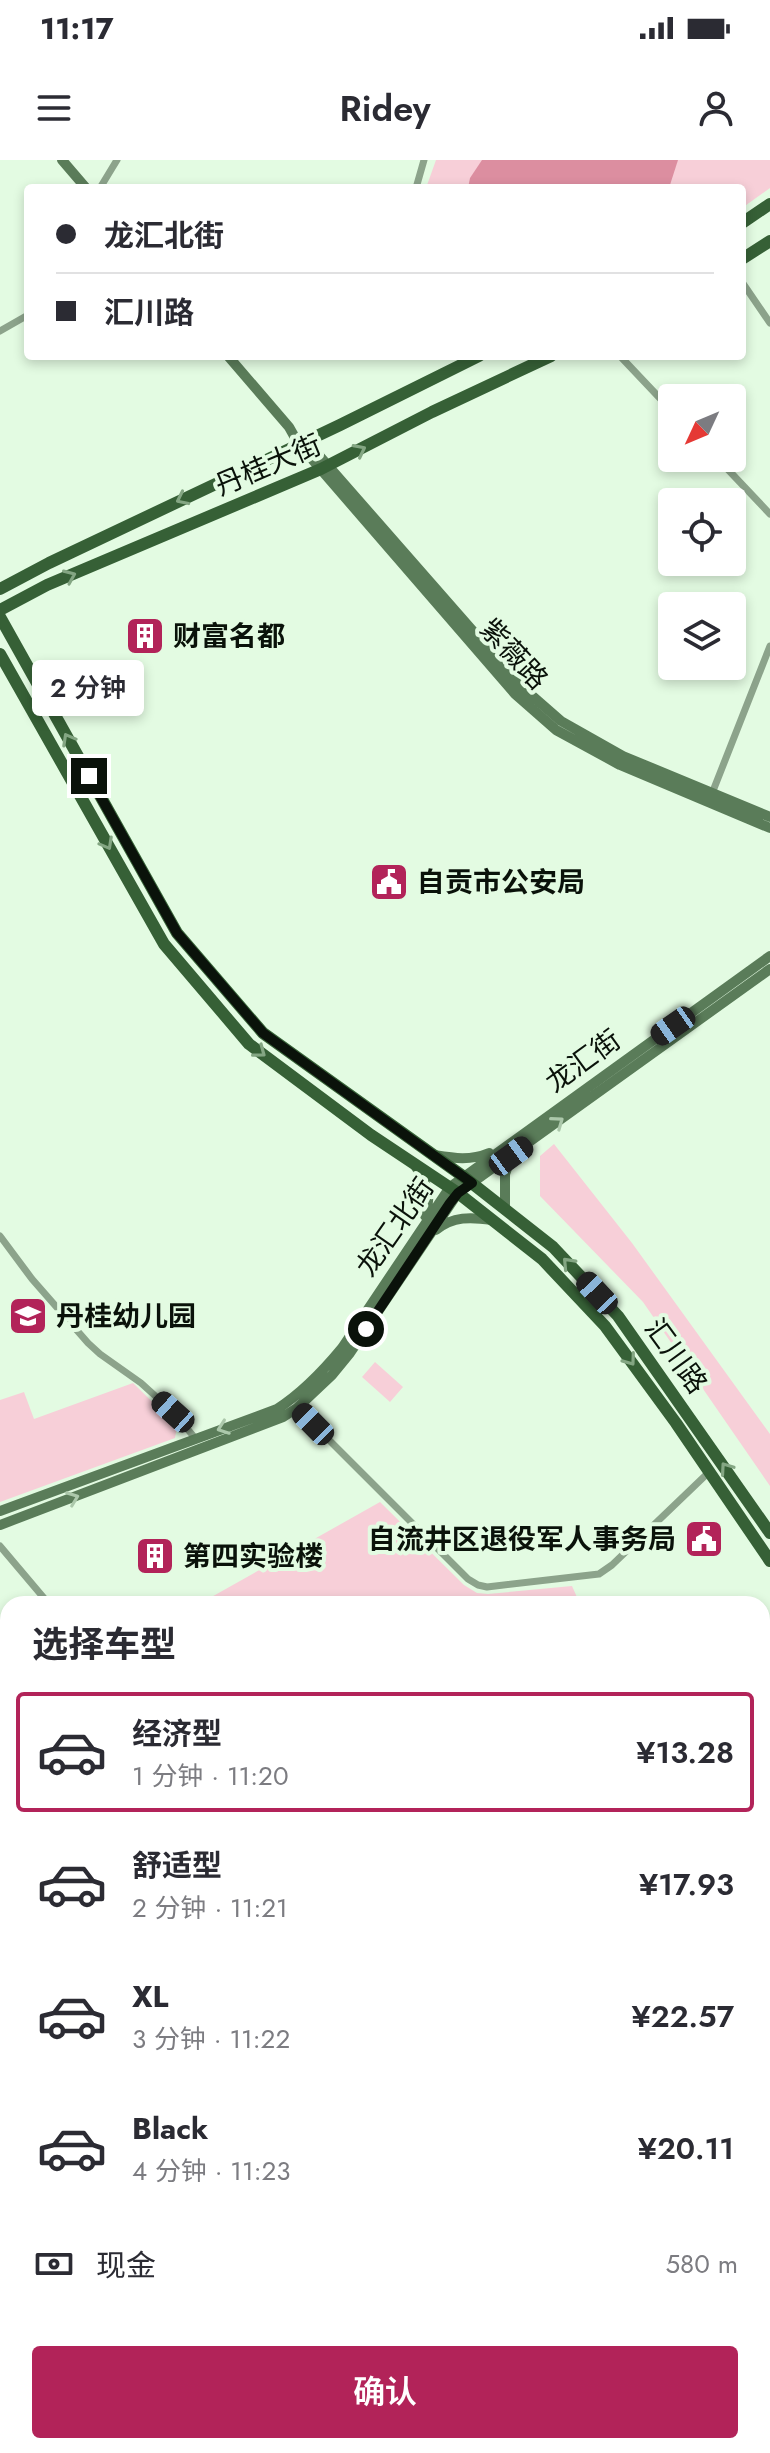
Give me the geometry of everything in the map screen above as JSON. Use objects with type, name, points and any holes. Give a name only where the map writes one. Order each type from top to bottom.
[{"type":"main road","points":[[62,160],[83,184]]},
{"type":"main road","points":[[746,220],[770,204]]},
{"type":"main road","points":[[746,256],[770,241]]},
{"type":"main road","name":"紫薇路","points":[[231,360],[515,694],[556,730],[620,765],[770,817]]},
{"type":"main road","name":"丹桂大街","points":[[0,610],[47,585],[325,467],[542,360]]},
{"type":"main road","points":[[0,589],[303,442],[454,362]]},
{"type":"main road","name":"汇川路","points":[[0,617],[177,933],[263,1033],[468,1180],[553,1247],[618,1316],[770,1533]]},
{"type":"main road","name":"汇川路","points":[[0,654],[164,944],[249,1044],[371,1135],[454,1190],[542,1259],[605,1326],[770,1561]]},
{"type":"main road","name":"紫薇路","points":[[710,798],[770,828]]},
{"type":"main road","name":"龙汇街","points":[[507,1152],[770,956]]},
{"type":"main road","name":"龙汇街","points":[[468,1180],[770,969]]},
{"type":"main road","points":[[432,1154],[458,1159],[507,1152],[505,1210]]},
{"type":"main road","points":[[413,1162],[427,1188],[424,1232]]},
{"type":"main road","name":"龙汇北街","points":[[0,1511],[277,1409],[290,1400],[342,1348],[454,1190],[468,1180]]},
{"type":"main road","points":[[424,1232],[468,1217],[492,1220]]},
{"type":"main road","name":"龙汇北街","points":[[0,1525],[238,1435],[297,1408],[350,1353],[424,1232]]},
{"type":"street","points":[[102,184],[117,160]]},
{"type":"street","points":[[417,184],[424,160]]},
{"type":"street","points":[[746,288],[770,323]]},
{"type":"street","points":[[0,331],[24,317]]},
{"type":"street","points":[[624,360],[658,396]]},
{"type":"street","points":[[730,472],[770,514]]},
{"type":"street","points":[[710,798],[770,646]]},
{"type":"street","points":[[0,1236],[32,1279],[88,1343],[148,1389],[195,1438]]},
{"type":"street","points":[[297,1408],[468,1579],[487,1587],[599,1574],[709,1472]]},
{"type":"street","points":[[0,1546],[42,1596]]},
{"type":"shaded area","points":[[436,160],[770,160],[770,188],[746,205],[746,184],[427,184]]},
{"type":"shaded area","points":[[482,160],[678,160],[670,184],[469,184]]},
{"type":"shaded area","points":[[554,1144],[632,1243],[770,1434],[770,1486],[643,1302],[540,1196],[540,1156]]},
{"type":"shaded area","points":[[375,1362],[403,1387],[390,1402],[362,1377]]},
{"type":"shaded area","points":[[133,1383],[177,1426],[175,1438],[0,1502],[0,1400],[24,1392],[34,1419]]},
{"type":"shaded area","points":[[380,1502],[464,1585],[477,1593],[572,1586],[576,1596],[213,1596]]},
{"type":"place","name":"财富名都","points":[[145,636]]},
{"type":"place","name":"自贡市公安局","points":[[389,882]]},
{"type":"place","name":"丹桂幼儿园","points":[[28,1316]]},
{"type":"place","name":"自流井区退役军人事务局","points":[[704,1539]]},
{"type":"place","name":"第四实验楼","points":[[155,1556]]},
{"type":"route","points":[[89,776],[177,933],[263,1033],[472,1183],[450,1203],[366,1329]]}]
